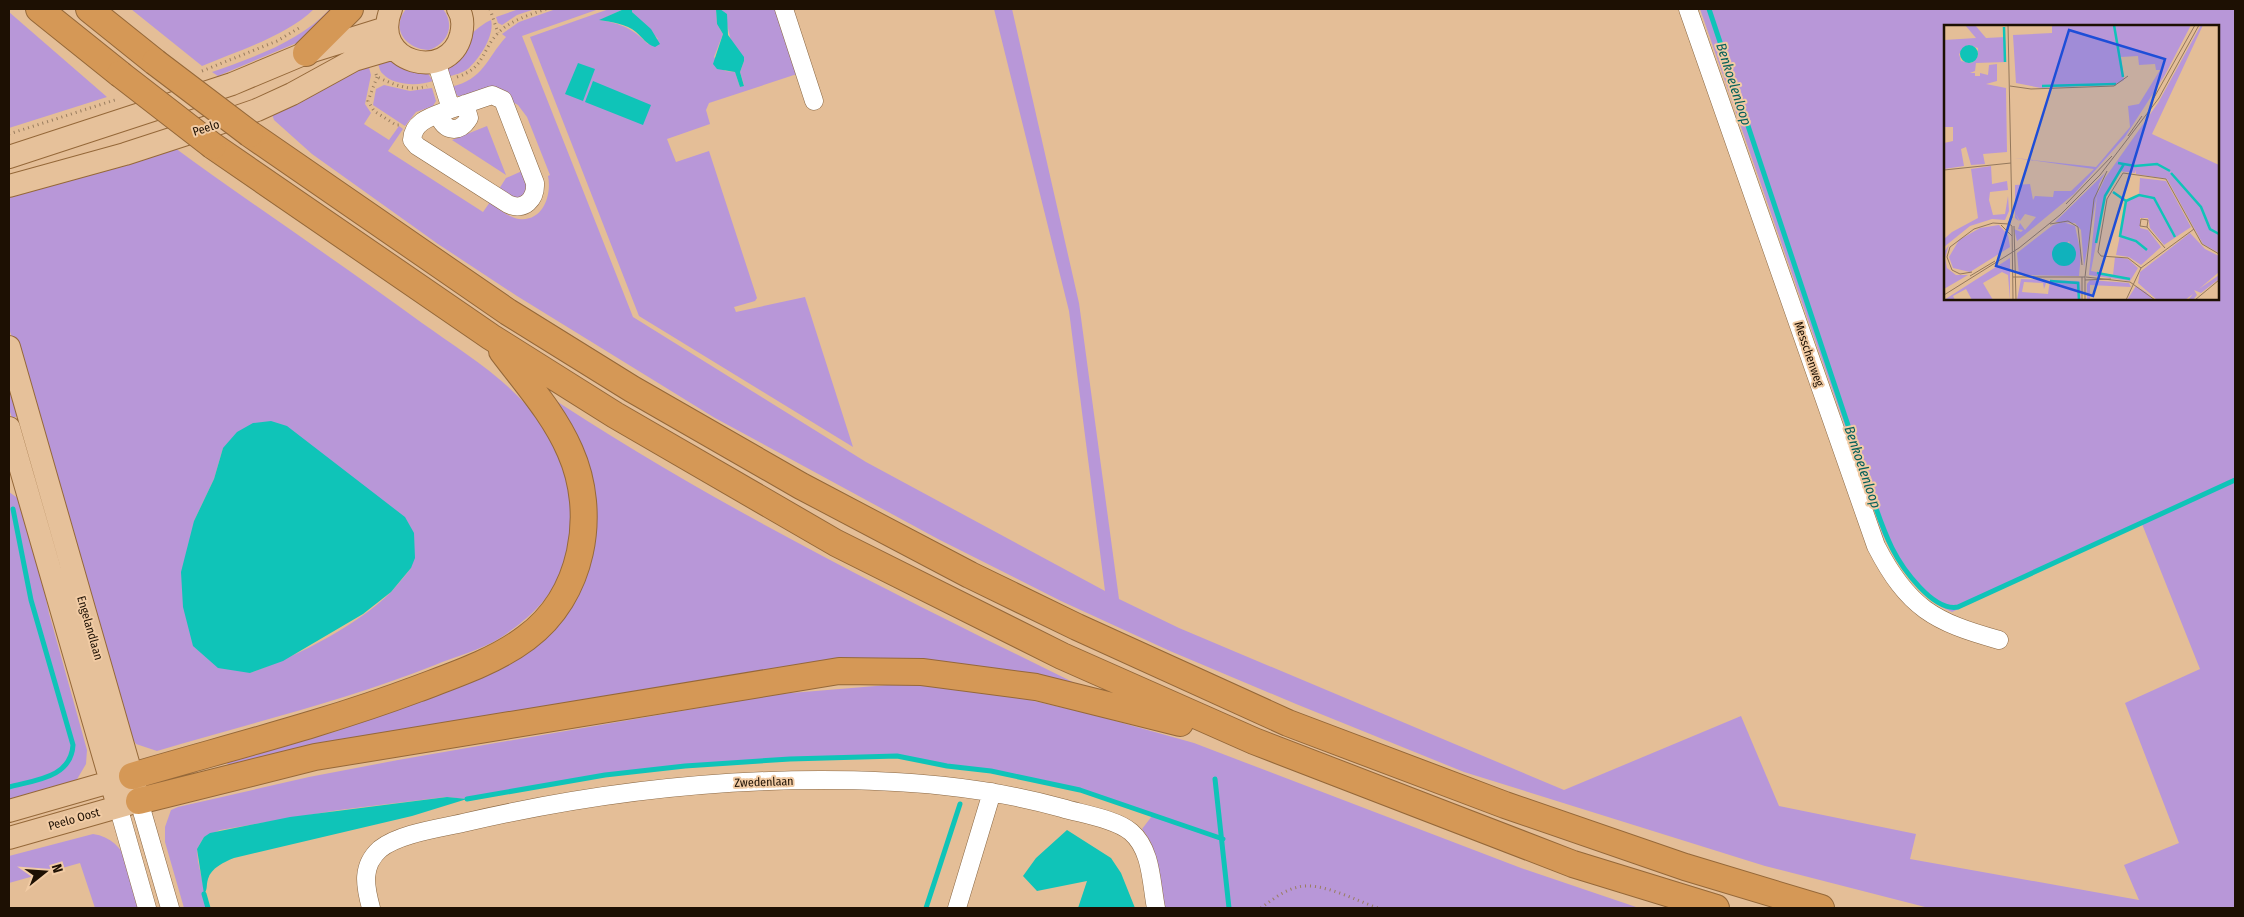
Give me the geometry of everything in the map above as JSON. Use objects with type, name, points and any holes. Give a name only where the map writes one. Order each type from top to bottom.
[{"type":"highway","points":[[39,9],[213,146],[491,337],[615,416],[836,543],[1062,656],[1254,741],[1573,864],[1716,908]]},
{"type":"highway","points":[[89,9],[250,134],[508,312],[632,389],[801,486],[979,579],[1077,627],[1288,723],[1505,805],[1685,867],[1821,908]]},
{"type":"highway","points":[[306,53],[350,9]]},
{"type":"highway","points":[[122,779],[360,710],[443,679],[508,649],[526,638],[554,610],[566,590],[582,551],[585,525],[578,474],[570,451],[560,432],[534,393],[491,337]]},
{"type":"highway","points":[[129,804],[183,788],[339,752],[839,671],[922,672],[1036,687],[1254,741]]},
{"type":"main road","points":[[9,157],[232,84],[388,18],[388,36],[395,50],[404,58],[439,71],[460,41],[464,10]]},
{"type":"main road","name":"Peelo","points":[[9,186],[125,154],[248,113],[292,94],[354,60],[388,50],[395,50]]},
{"type":"main road","name":"Engelandlaan","points":[[9,347],[43,464],[129,804]]},
{"type":"main road","name":"Engelandlaan","points":[[9,428],[15,472],[122,779]]},
{"type":"main road","name":"Peelo Oost","points":[[9,811],[122,779]]},
{"type":"main road","name":"Peelo Oost","points":[[9,838],[129,804]]},
{"type":"street","points":[[784,9],[814,101]]},
{"type":"street","name":"Messchenweg","points":[[1688,9],[1876,546],[1891,575],[1909,597],[1935,617],[1961,629],[1999,640]]},
{"type":"street","points":[[439,71],[451,109]]},
{"type":"street","points":[[492,95],[503,100],[535,184],[534,195],[527,204],[517,207],[508,204],[417,146],[412,140],[412,132],[424,120],[451,109],[492,95]]},
{"type":"street","points":[[15,472],[43,464]]},
{"type":"street","name":"Zwedenlaan","points":[[371,908],[365,885],[365,874],[374,855],[391,842],[504,814],[591,796],[762,780],[874,780],[992,792],[1038,802],[1127,828],[1140,840],[1144,848],[1156,908]]},
{"type":"street","points":[[957,908],[992,792]]},
{"type":"street","name":"Engelandlaan","points":[[129,804],[147,908]]},
{"type":"street","name":"Engelandlaan","points":[[129,804],[170,908]]},
{"type":"path","points":[[490,9],[498,33]]},
{"type":"path","points":[[439,71],[468,73],[475,68],[498,33],[511,23],[546,9]]},
{"type":"path","points":[[377,77],[368,101],[370,107],[396,125]]},
{"type":"path","points":[[1261,908],[1289,890],[1305,886],[1322,888],[1378,908]]},
{"type":"shaded area","points":[[131,9],[314,9],[276,35],[202,66]]},
{"type":"shaded area","points":[[330,9],[338,9],[306,39],[218,76],[212,72],[260,54],[290,39],[318,21]]},
{"type":"shaded area","points":[[406,9],[443,9],[449,22],[448,34],[445,39],[429,50],[421,49],[407,42],[400,30],[401,16]]},
{"type":"shaded area","points":[[519,9],[535,9],[517,15],[502,25],[498,23],[496,17]]},
{"type":"shaded area","points":[[556,9],[599,9],[522,36],[633,317],[866,462],[1105,591],[1069,311],[994,9],[1012,9],[1079,303],[1119,599],[1179,628],[1564,790],[1741,716],[1779,806],[1916,834],[1910,859],[2139,900],[2124,865],[2179,843],[2125,703],[2200,669],[2142,524],[1952,612],[1929,598],[1911,580],[1883,535],[1700,9],[2235,9],[2235,908],[1929,908],[1765,866],[1464,772],[1170,651],[1061,601],[938,539],[715,418],[517,296],[438,244],[312,154],[274,120],[272,114],[287,109],[367,60],[371,75],[365,104],[371,113],[364,124],[389,140],[399,126],[403,129],[388,151],[483,212],[490,202],[510,216],[527,219],[540,212],[544,206],[549,191],[548,176],[550,175],[527,117],[518,105],[509,100],[458,96],[451,87],[471,79],[478,73],[506,37],[502,34],[519,22]]},
{"type":"shaded area","points":[[609,9],[624,9],[600,20],[615,23],[626,28],[637,34],[648,44],[658,39],[632,12],[632,9],[716,9],[717,24],[723,34],[714,57],[725,71],[735,72],[740,87],[744,85],[740,72],[744,61],[731,41],[726,20],[720,9],[777,9],[797,74],[709,103],[706,110],[710,124],[667,139],[676,162],[709,151],[757,298],[755,301],[734,307],[736,312],[805,297],[853,447],[639,316],[530,37]]},
{"type":"shaded area","points":[[9,12],[107,97],[9,128]]},
{"type":"shaded area","points":[[491,20],[492,26],[489,39],[478,58],[467,70],[447,77],[447,65],[459,46],[472,33]]},
{"type":"shaded area","points":[[386,59],[427,72],[433,81],[421,84],[407,84],[393,81],[382,73],[377,60]]},
{"type":"shaded area","points":[[384,85],[410,91],[432,88],[436,101],[433,106],[416,112],[405,126],[373,105],[376,89]]},
{"type":"shaded area","points":[[487,126],[506,175],[452,140]]},
{"type":"shaded area","points":[[171,145],[486,368],[515,393],[541,423],[552,440],[566,478],[570,497],[570,537],[566,557],[559,576],[542,603],[526,619],[493,642],[367,690],[157,751],[136,744],[123,723],[9,328],[9,191]],"holes":[[[223,448],[411,568],[391,592],[361,617],[325,639],[250,673],[194,521],[214,479]]]},
{"type":"shaded area","points":[[522,171],[528,192],[518,200],[499,189],[506,178]]},
{"type":"shaded area","points":[[9,380],[22,415],[12,418],[9,409]]},
{"type":"shaded area","points":[[538,389],[605,432],[742,513],[883,587],[1097,694],[988,670],[645,689],[229,767],[227,763],[337,731],[522,648],[591,536]]},
{"type":"shaded area","points":[[9,492],[19,499],[28,514],[49,613],[87,750],[86,764],[76,781],[9,806]]},
{"type":"shaded area","points":[[888,685],[942,685],[1021,698],[1094,715],[1194,743],[1521,868],[1639,908],[1165,908],[1156,856],[1142,829],[1152,816],[1117,802],[1058,784],[897,756],[790,759],[685,766],[605,775],[467,799],[446,797],[339,810],[220,830],[204,837],[197,849],[208,908],[184,908],[165,842],[165,827],[171,810],[309,777],[779,694]]},
{"type":"shaded area","points":[[93,834],[105,837],[122,852],[132,873],[142,908],[95,908],[80,863],[9,883],[9,856]]},
{"type":"water","points":[[624,9],[632,9],[632,12],[651,29],[660,44],[655,47],[652,46],[628,27],[599,20]]},
{"type":"water","points":[[716,9],[720,9],[727,14],[728,35],[744,57],[740,72],[744,86],[740,87],[735,72],[717,69],[713,64],[723,34],[717,24]]},
{"type":"water","points":[[578,63],[595,69],[583,101],[565,94]]},
{"type":"water","points":[[593,81],[651,105],[643,125],[585,102]]},
{"type":"water","points":[[271,421],[287,426],[405,517],[414,533],[415,558],[411,568],[391,592],[363,614],[283,661],[250,673],[218,668],[193,646],[183,607],[181,572],[194,521],[214,479],[223,448],[237,432],[253,423]]},
{"type":"water","points":[[447,797],[467,799],[412,816],[234,858],[212,872],[204,894],[197,849],[204,837],[210,833],[290,817]]},
{"type":"water","points":[[1067,830],[1111,858],[1121,873],[1135,908],[1078,908],[1087,881],[1037,891],[1023,876],[1036,858]]},
{"type":"waterway","name":"Benkoelenloop","points":[[1709,9],[1881,523],[1892,548],[1903,566],[1919,587],[1929,596],[1948,607],[1958,607],[2235,480]]},
{"type":"waterway","points":[[9,787],[50,776],[59,771],[71,756],[73,745],[31,600],[13,509]]},
{"type":"waterway","points":[[467,799],[605,775],[685,766],[790,759],[897,756],[947,766],[991,771],[1080,790],[1223,839]]},
{"type":"waterway","points":[[1215,779],[1229,908]]},
{"type":"waterway","points":[[926,908],[960,804]]},
{"type":"waterway","points":[[204,894],[208,908]]}]
